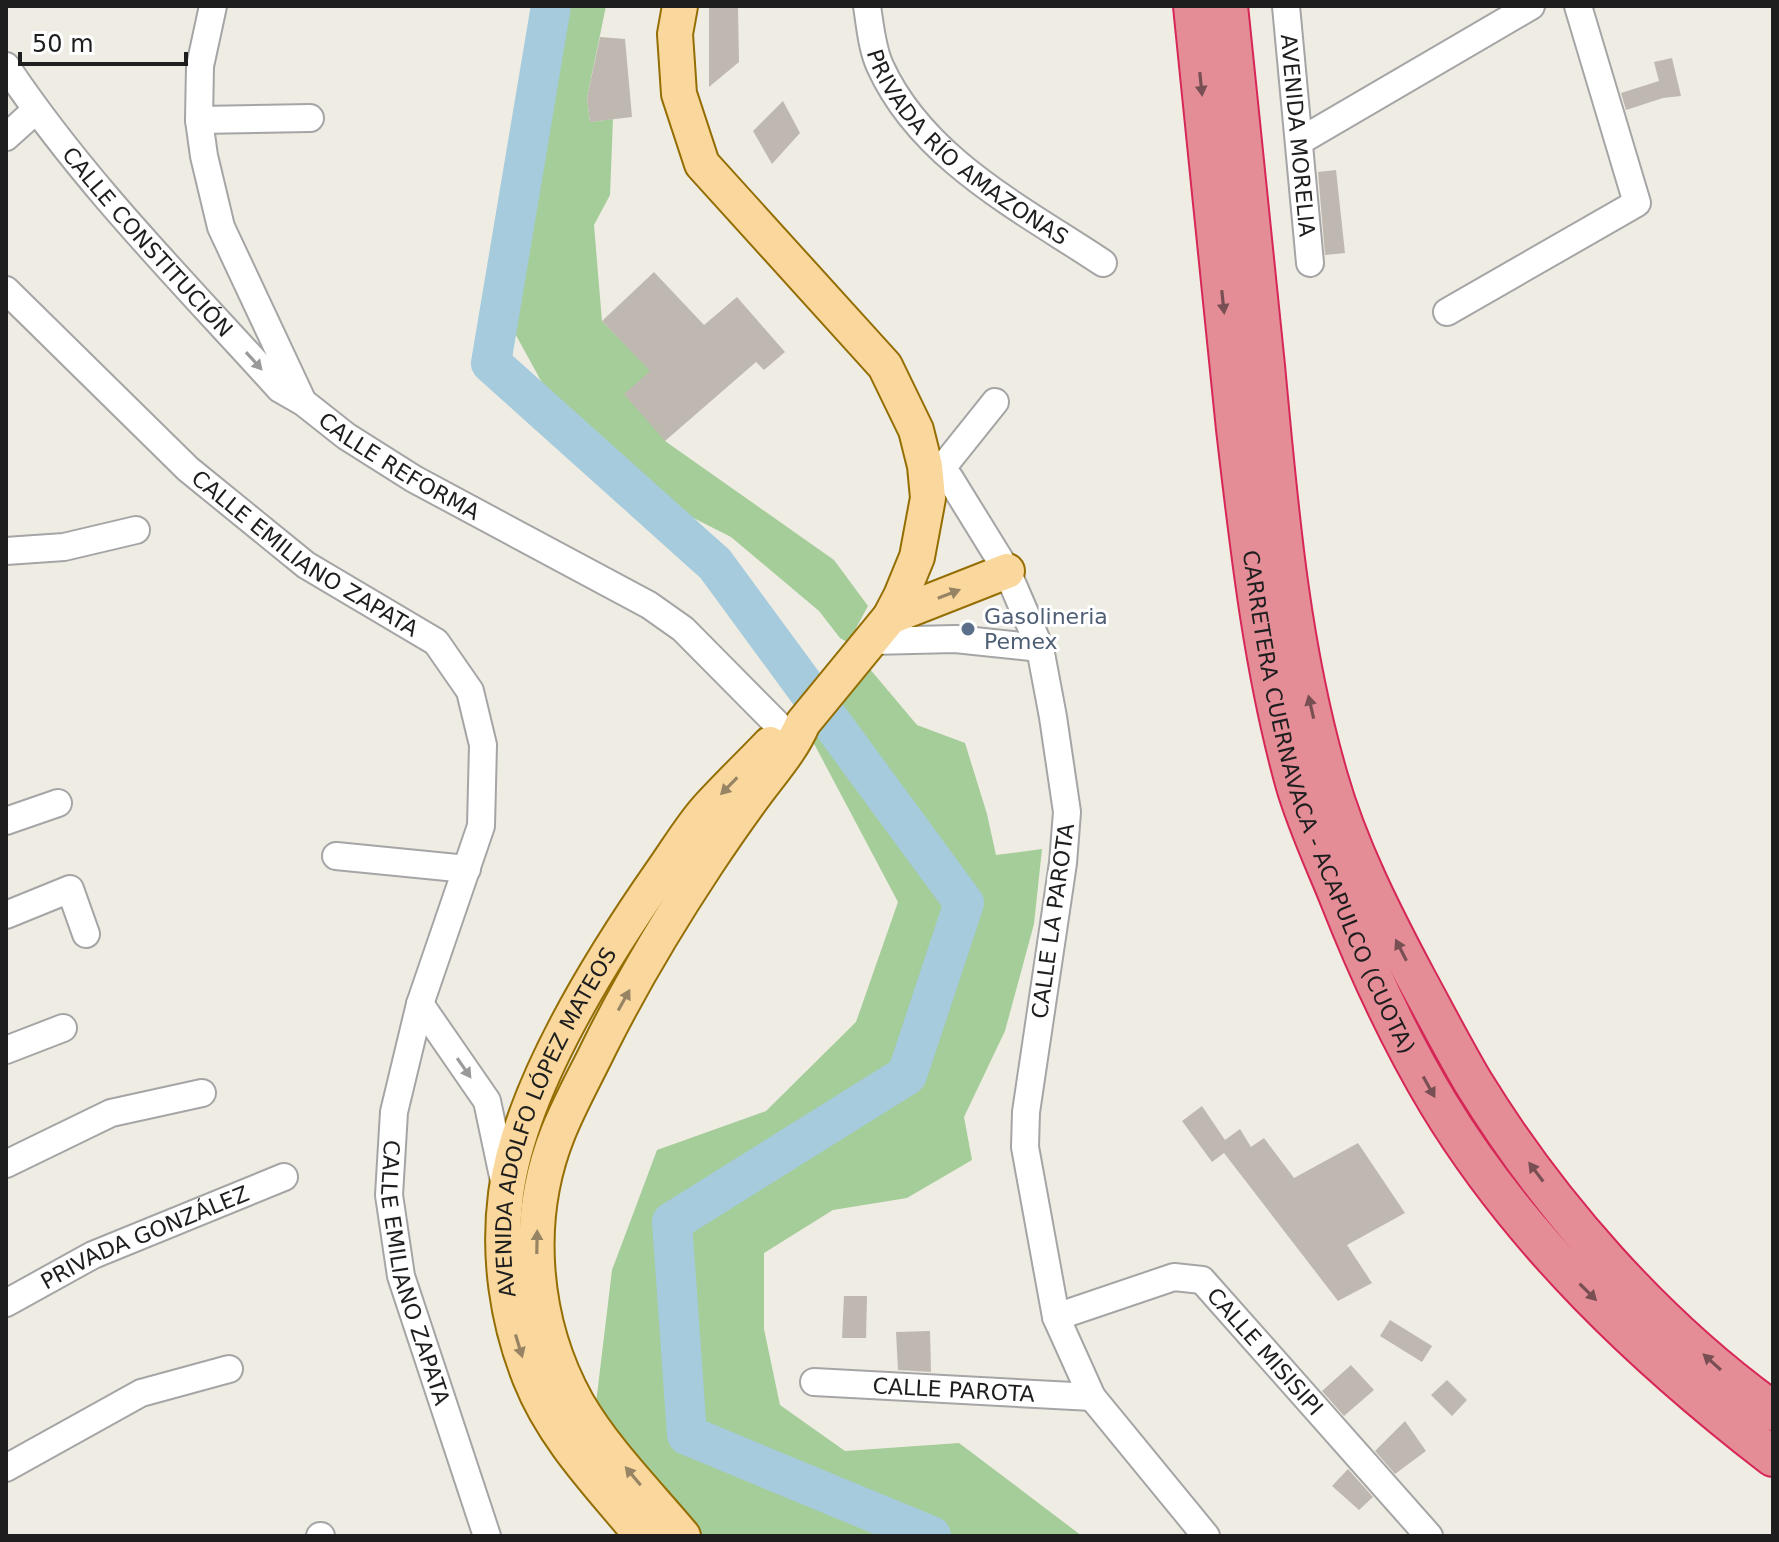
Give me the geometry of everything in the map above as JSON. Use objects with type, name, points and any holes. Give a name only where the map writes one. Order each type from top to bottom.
[{"type":"highway","name":"CARRETERA CUERNAVACA - ACAPULCO (CUOTA)","points":[[1193,6],[1252,566],[1269,673],[1296,785],[1365,964],[1438,1104],[1495,1187],[1564,1268],[1640,1345],[1717,1414],[1773,1457]]},
{"type":"highway","name":"CARRETERA CUERNAVACA - ACAPULCO (CUOTA)","points":[[1228,6],[1283,558],[1301,667],[1328,778],[1357,858],[1399,947],[1474,1083],[1531,1167],[1596,1250],[1738,1386],[1773,1411]]},
{"type":"main road","points":[[680,6],[675,34],[679,94],[702,164],[885,366],[932,469],[917,557],[901,596],[874,637],[798,727]]},
{"type":"main road","points":[[874,637],[1007,571]]},
{"type":"main road","name":"AVENIDA ADOLFO LÓPEZ MATEOS","points":[[642,1536],[561,1438],[531,1381],[520,1350],[506,1286],[503,1224],[506,1193],[517,1141],[536,1091],[574,1011],[628,922],[705,811],[798,727]]},
{"type":"main road","name":"AVENIDA ADOLFO LÓPEZ MATEOS","points":[[683,1536],[593,1428],[564,1377],[545,1322],[540,1292],[537,1230],[540,1198],[550,1156],[570,1105],[613,1021],[665,927],[798,727]]},
{"type":"street","name":"CALLE REFORMA","points":[[213,6],[200,66],[199,120],[204,156],[221,227],[303,402],[346,436],[414,479],[649,605],[683,629],[798,727]]},
{"type":"street","name":"PRIVADA RÍO AMAZONAS","points":[[867,6],[878,63],[894,93],[933,143],[978,180],[1103,263]]},
{"type":"street","name":"AVENIDA MORELIA","points":[[1286,6],[1310,263]]},
{"type":"street","points":[[1300,141],[1531,6]]},
{"type":"street","points":[[1447,312],[1637,203],[1578,6]]},
{"type":"street","name":"CALLE CONSTITUCIÓN","points":[[6,66],[36,110],[108,199],[280,389],[303,402]]},
{"type":"street","points":[[6,137],[36,110]]},
{"type":"street","points":[[199,120],[310,118]]},
{"type":"street","name":"CALLE EMILIANO ZAPATA","points":[[6,290],[188,469],[306,565],[436,642],[470,691],[483,745],[481,826],[420,1004],[394,1112],[389,1195],[401,1276],[487,1536]]},
{"type":"street","points":[[932,469],[995,402]]},
{"type":"street","name":"CALLE LA PAROTA","points":[[932,469],[949,477],[1007,571],[1040,648],[1067,812],[1063,863],[1026,1112],[1025,1147],[1056,1317],[1092,1397],[1206,1536]]},
{"type":"street","points":[[6,551],[64,547],[136,530]]},
{"type":"street","points":[[874,637],[955,639],[1040,648]]},
{"type":"street","points":[[6,821],[58,803]]},
{"type":"street","points":[[336,856],[467,869]]},
{"type":"street","points":[[6,915],[70,889],[86,934]]},
{"type":"street","points":[[420,1004],[487,1101],[506,1193]]},
{"type":"street","points":[[6,1050],[63,1028]]},
{"type":"street","points":[[6,1164],[111,1113],[202,1093]]},
{"type":"street","name":"PRIVADA GONZÁLEZ","points":[[6,1303],[93,1255],[284,1177]]},
{"type":"street","name":"CALLE MISISIPI","points":[[1056,1317],[1174,1277],[1202,1280],[1429,1536]]},
{"type":"street","points":[[6,1468],[141,1393],[229,1369]]},
{"type":"street","name":"CALLE PAROTA","points":[[814,1382],[1092,1397]]},
{"type":"green space","points":[[555,6],[606,6],[587,98],[590,122],[613,119],[610,195],[594,225],[602,321],[651,371],[665,441],[834,560],[868,606],[848,643],[917,725],[965,743],[996,855],[1042,849],[1034,924],[1005,1031],[964,1117],[972,1160],[907,1198],[833,1210],[764,1253],[764,1329],[780,1405],[845,1451],[959,1443],[1082,1536],[683,1536],[593,1428],[612,1270],[657,1150],[766,1111],[856,1022],[898,902],[803,723],[847,642],[840,638],[819,611],[731,537],[636,489],[557,410],[507,319],[502,228]]},
{"type":"building","points":[[709,6],[738,6],[739,62],[709,87]]},
{"type":"building","points":[[600,37],[625,39],[632,117],[590,122],[587,98]]},
{"type":"building","points":[[1672,58],[1681,96],[1663,98],[1626,110],[1621,93],[1659,81],[1654,62]]},
{"type":"building","points":[[783,101],[800,133],[772,164],[753,131]]},
{"type":"building","points":[[1336,170],[1345,253],[1325,255],[1318,172]]},
{"type":"building","points":[[654,272],[704,325],[737,297],[785,352],[764,370],[756,362],[665,441],[624,394],[650,371],[602,321]]},
{"type":"building","points":[[1202,1106],[1225,1140],[1240,1129],[1251,1147],[1264,1138],[1294,1178],[1358,1143],[1405,1213],[1347,1245],[1372,1283],[1338,1301],[1224,1153],[1212,1162],[1182,1121]]},
{"type":"building","points":[[844,1296],[867,1296],[866,1338],[842,1338]]},
{"type":"building","points":[[1390,1320],[1432,1346],[1422,1362],[1380,1336]]},
{"type":"building","points":[[930,1331],[931,1372],[898,1370],[896,1332]]},
{"type":"building","points":[[1351,1365],[1374,1390],[1344,1416],[1322,1391]]},
{"type":"building","points":[[1447,1380],[1467,1400],[1452,1416],[1431,1395]]},
{"type":"building","points":[[1405,1421],[1426,1451],[1395,1474],[1375,1451]]},
{"type":"building","points":[[1348,1469],[1373,1497],[1359,1510],[1332,1486]]},
{"type":"waterway","points":[[551,6],[491,363],[715,564],[964,903],[907,1075],[672,1222],[687,1435],[931,1536]]},
{"type":"place","name":"Gasolineria Pemex","points":[[968,629]]}]
